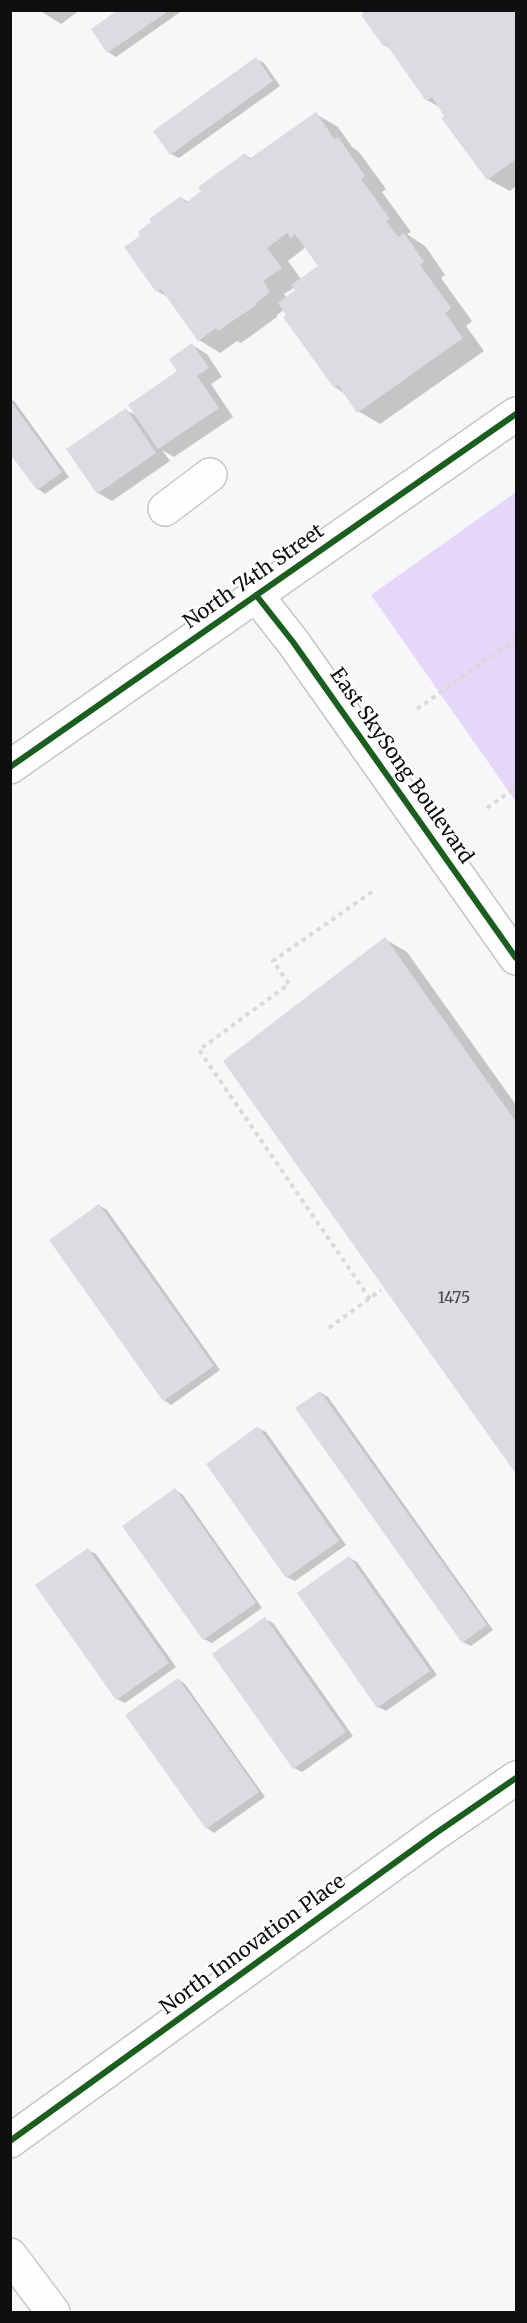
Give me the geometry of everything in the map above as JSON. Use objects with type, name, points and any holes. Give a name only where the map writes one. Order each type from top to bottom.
[{"type":"street","name":"North 74th Street","points":[[10,767],[516,414]]},
{"type":"street","points":[[165,509],[210,475]]},
{"type":"street","name":"East SkySong Boulevard","points":[[256,595],[293,642],[516,958]]},
{"type":"street","name":"North Innovation Place","points":[[10,2141],[436,1833],[516,1778]]},
{"type":"street","points":[[10,2255],[53,2313]]},
{"type":"path","points":[[417,709],[516,639]]},
{"type":"path","points":[[487,808],[516,787]]},
{"type":"path","points":[[370,1299],[199,1050],[289,984],[273,961],[376,889]]},
{"type":"path","points":[[329,1328],[381,1290]]},
{"type":"shaded area","points":[[516,492],[516,802],[371,595]]},
{"type":"building","points":[[118,10],[170,10],[107,53],[91,29]]},
{"type":"building","points":[[362,10],[516,10],[516,159],[487,180],[441,118],[444,116],[432,97],[426,101],[386,44],[383,46],[361,15]]},
{"type":"building","points":[[256,57],[273,81],[170,155],[153,131]]},
{"type":"building","points":[[316,112],[334,139],[338,137],[365,176],[361,179],[390,219],[386,221],[398,237],[404,233],[424,262],[420,265],[451,308],[445,313],[463,338],[357,413],[338,385],[334,388],[283,317],[286,315],[278,303],[295,290],[291,285],[318,266],[295,234],[291,238],[287,233],[267,248],[282,268],[263,281],[270,292],[256,305],[218,331],[216,328],[198,341],[161,289],[156,292],[124,247],[140,236],[138,232],[151,222],[149,219],[181,196],[186,203],[201,191],[198,187],[245,153],[249,159]]},
{"type":"building","points":[[192,343],[209,368],[197,376],[219,408],[158,449],[128,405],[177,371],[169,359]]},
{"type":"building","points":[[10,400],[62,472],[37,490],[10,454]]},
{"type":"building","points":[[126,408],[156,453],[97,494],[66,449]]},
{"type":"building","points":[[385,937],[516,1122],[516,1474],[223,1061]]},
{"type":"building","points":[[99,1204],[214,1366],[163,1401],[49,1240]]},
{"type":"building","points":[[320,1391],[487,1625],[462,1643],[295,1408]]},
{"type":"building","points":[[258,1426],[339,1541],[286,1578],[206,1464]]},
{"type":"building","points":[[175,1488],[256,1603],[203,1640],[122,1526]]},
{"type":"building","points":[[88,1548],[169,1663],[116,1700],[35,1585]]},
{"type":"building","points":[[349,1556],[430,1671],[377,1708],[297,1593]]},
{"type":"building","points":[[265,1617],[346,1732],[293,1769],[212,1654]]},
{"type":"building","points":[[178,1678],[259,1792],[206,1829],[125,1715]]},
{"type":"cycle path","points":[[10,767],[516,414]]},
{"type":"cycle path","points":[[256,595],[293,642],[516,958]]},
{"type":"cycle path","points":[[10,2141],[436,1833],[516,1778]]}]
